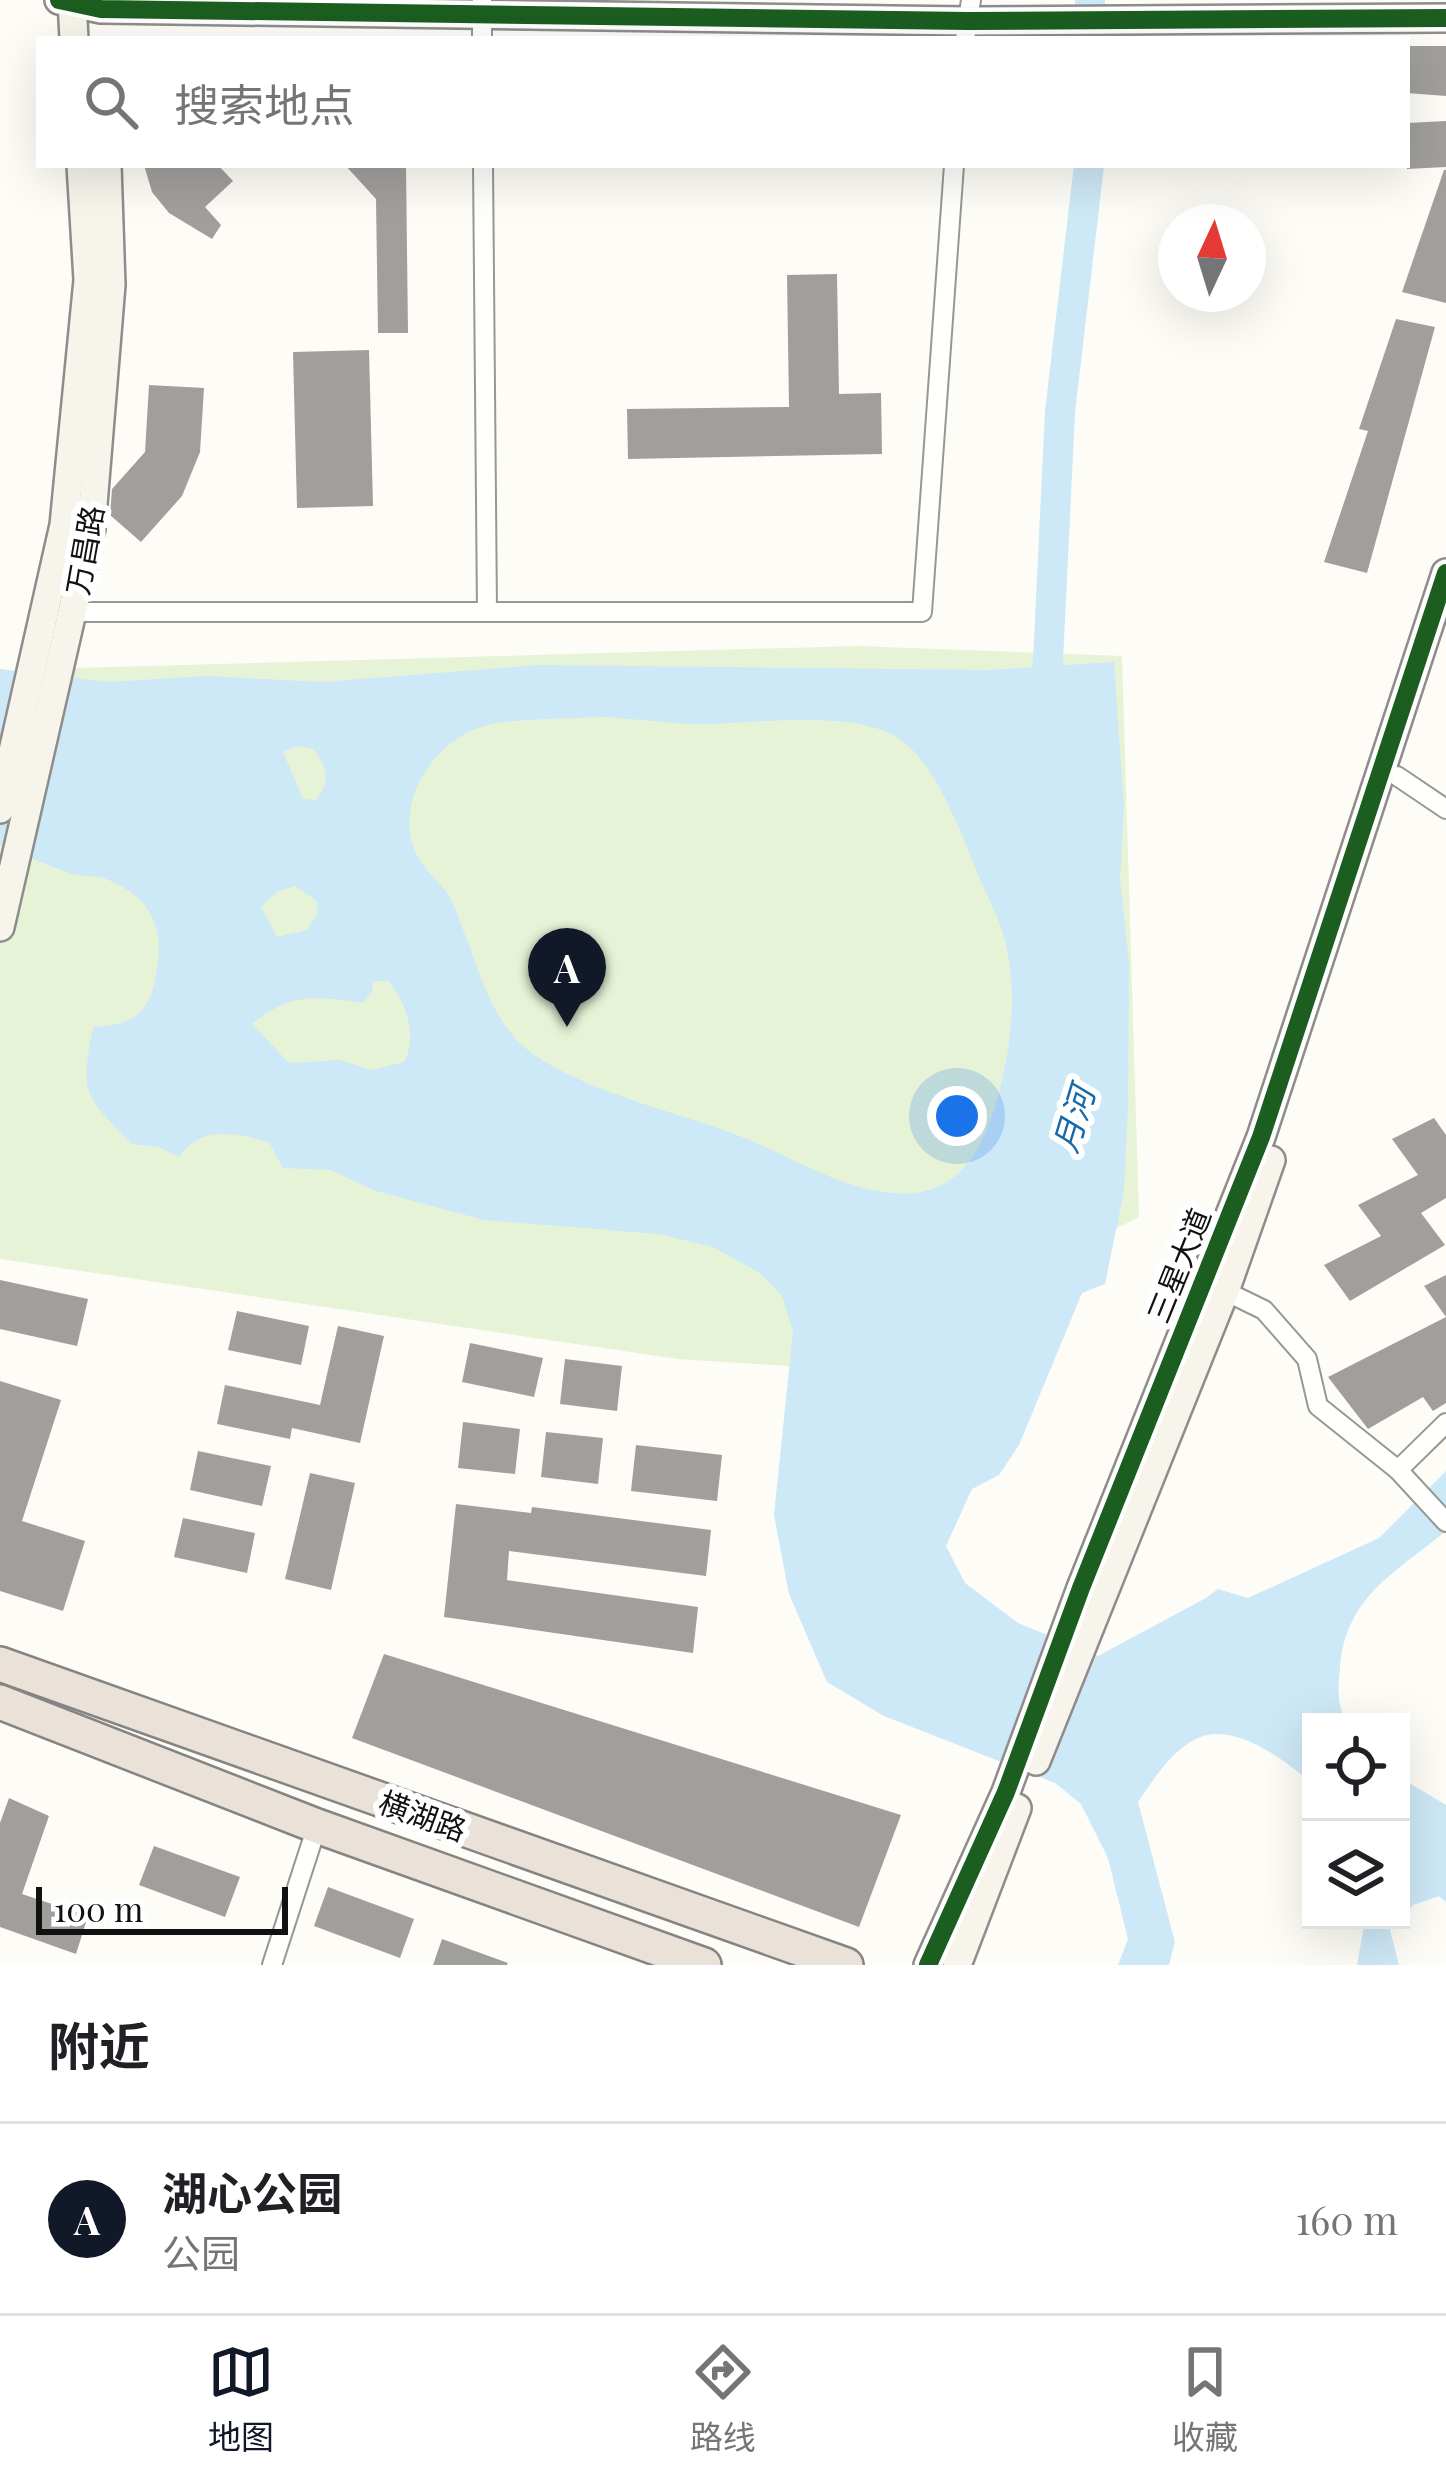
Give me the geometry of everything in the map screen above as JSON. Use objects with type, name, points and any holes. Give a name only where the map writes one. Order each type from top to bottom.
[{"type":"highway","name":"横湖路","points":[[0,1664],[846,1965]]},
{"type":"highway","name":"横湖路","points":[[0,1702],[317,1826],[704,1965]]},
{"type":"street","points":[[73,36],[67,1],[452,6],[482,17],[1446,18]]},
{"type":"street","points":[[101,5],[102,36]]},
{"type":"street","name":"万昌路","points":[[0,927],[60,628],[64,525],[88,280],[81,168]]},
{"type":"street","name":"万昌路","points":[[0,809],[91,529],[111,285],[107,168]]},
{"type":"street","points":[[483,168],[487,612]]},
{"type":"street","points":[[60,628],[487,612],[922,612],[954,168]]},
{"type":"street","name":"三星大道","points":[[957,1965],[1013,1796],[1261,1137],[1446,573]]},
{"type":"street","name":"三星大道","points":[[1092,1591],[1225,1292],[1446,626]]},
{"type":"street","points":[[1397,776],[1446,809]]},
{"type":"street","points":[[1225,1292],[1264,1310],[1307,1359],[1318,1406],[1398,1470],[1446,1522]]},
{"type":"street","points":[[1398,1470],[1446,1423]]},
{"type":"street","name":"三星大道","points":[[928,1965],[1013,1796]]},
{"type":"street","points":[[272,1965],[317,1826]]},
{"type":"green space","points":[[857,646],[1122,656],[1139,1217],[836,1369],[678,1359],[0,1259],[0,838],[38,669]]},
{"type":"water","points":[[1114,662],[1124,807],[1120,881],[1129,962],[1124,1191],[1105,1284],[1082,1293],[1019,1445],[999,1475],[972,1489],[946,1546],[965,1583],[1018,1623],[1098,1656],[1218,1589],[1248,1598],[1379,1538],[1446,1471],[1446,1531],[1376,1588],[1352,1622],[1339,1683],[1343,1713],[1302,1713],[1302,1776],[1246,1740],[1203,1736],[1166,1764],[1138,1802],[1175,1942],[1169,1965],[1118,1965],[1128,1939],[1108,1858],[1081,1804],[1055,1783],[884,1716],[827,1682],[789,1594],[774,1515],[793,1331],[782,1296],[760,1273],[713,1247],[658,1234],[484,1220],[376,1191],[330,1170],[283,1168],[269,1142],[244,1136],[209,1135],[179,1157],[159,1147],[132,1144],[95,1104],[87,1081],[93,1027],[133,1018],[146,1005],[158,966],[158,935],[147,909],[123,888],[0,845],[0,669],[109,682],[206,676],[323,682],[540,665],[991,670]],"holes":[[[613,718],[692,724],[854,723],[898,738],[924,764],[947,802],[999,921],[1011,980],[1010,1036],[995,1105],[973,1156],[948,1181],[926,1191],[905,1193],[845,1182],[726,1131],[582,1081],[533,1054],[506,1026],[487,994],[452,900],[415,852],[409,826],[417,787],[440,753],[474,730],[506,722]],[[298,746],[314,749],[322,763],[326,775],[316,800],[303,799],[283,752]],[[295,886],[317,901],[317,914],[307,930],[277,937],[261,907],[277,892]],[[373,981],[389,981],[400,999],[410,1031],[404,1062],[372,1070],[339,1060],[289,1063],[252,1024],[291,1001],[317,998],[363,1003],[372,992]]]},
{"type":"water","points":[[1410,1783],[1446,1805],[1446,1902],[1439,1896],[1410,1908]]},
{"type":"water","points":[[1363,1929],[1391,1929],[1399,1965],[1357,1965]]},
{"type":"building","points":[[1410,46],[1446,46],[1446,96],[1410,93]]},
{"type":"building","points":[[1446,121],[1446,167],[1407,169],[1410,123]]},
{"type":"building","points":[[145,168],[221,168],[233,181],[205,207],[221,225],[212,239],[169,213],[152,192]]},
{"type":"building","points":[[348,168],[406,168],[408,333],[378,333],[376,199]]},
{"type":"building","points":[[1446,170],[1446,303],[1402,292]]},
{"type":"building","points":[[837,274],[839,394],[881,393],[882,454],[628,459],[627,409],[789,407],[787,275]]},
{"type":"building","points":[[1396,319],[1435,327],[1367,573],[1324,562],[1368,431],[1359,429]]},
{"type":"building","points":[[369,350],[373,506],[297,508],[293,352]]},
{"type":"building","points":[[149,385],[204,388],[200,452],[182,496],[141,542],[110,515],[112,489],[145,452]]},
{"type":"building","points":[[1434,1118],[1446,1135],[1446,1198],[1421,1213],[1445,1245],[1350,1301],[1324,1265],[1381,1236],[1358,1205],[1418,1175],[1392,1139]]},
{"type":"building","points":[[1446,1275],[1446,1317],[1424,1286]]},
{"type":"building","points":[[0,1280],[88,1299],[77,1346],[0,1329]]},
{"type":"building","points":[[237,1311],[309,1326],[301,1365],[228,1350]]},
{"type":"building","points":[[1446,1317],[1446,1403],[1433,1411],[1423,1397],[1368,1429],[1328,1377]]},
{"type":"building","points":[[338,1326],[384,1336],[360,1443],[292,1428],[290,1439],[217,1424],[225,1385],[320,1405]]},
{"type":"building","points":[[470,1343],[543,1358],[534,1397],[462,1382]]},
{"type":"building","points":[[565,1359],[622,1366],[617,1411],[560,1404]]},
{"type":"building","points":[[0,1381],[61,1400],[22,1521],[85,1541],[63,1611],[0,1591]]},
{"type":"building","points":[[463,1422],[520,1429],[515,1474],[458,1468]]},
{"type":"building","points":[[546,1432],[603,1438],[598,1484],[541,1477]]},
{"type":"building","points":[[636,1445],[722,1455],[717,1501],[631,1491]]},
{"type":"building","points":[[198,1451],[271,1466],[262,1506],[190,1490]]},
{"type":"building","points":[[310,1473],[355,1483],[331,1590],[285,1579]]},
{"type":"building","points":[[456,1504],[531,1513],[532,1507],[711,1530],[706,1576],[509,1551],[507,1580],[698,1607],[693,1653],[444,1617]]},
{"type":"building","points":[[183,1518],[255,1533],[247,1573],[174,1557]]},
{"type":"building","points":[[384,1654],[901,1815],[859,1927],[352,1738]]},
{"type":"building","points":[[9,1798],[49,1816],[22,1894],[88,1916],[76,1954],[0,1927],[0,1823]]},
{"type":"building","points":[[154,1846],[240,1877],[225,1917],[139,1885]]},
{"type":"building","points":[[328,1887],[414,1919],[400,1958],[314,1926]]},
{"type":"building","points":[[442,1939],[508,1963],[433,1965]]},
{"type":"waterway","name":"月河","points":[[1090,0],[1090,36]]},
{"type":"waterway","name":"月河","points":[[1046,702],[1060,412],[1089,168]]},
{"type":"cycle path","points":[[59,0],[101,9],[968,21],[1446,18]]},
{"type":"cycle path","points":[[928,1965],[1006,1792],[1081,1588],[1261,1137],[1446,573]]},
{"type":"place","name":"湖心公园","points":[[567,1027]]}]
